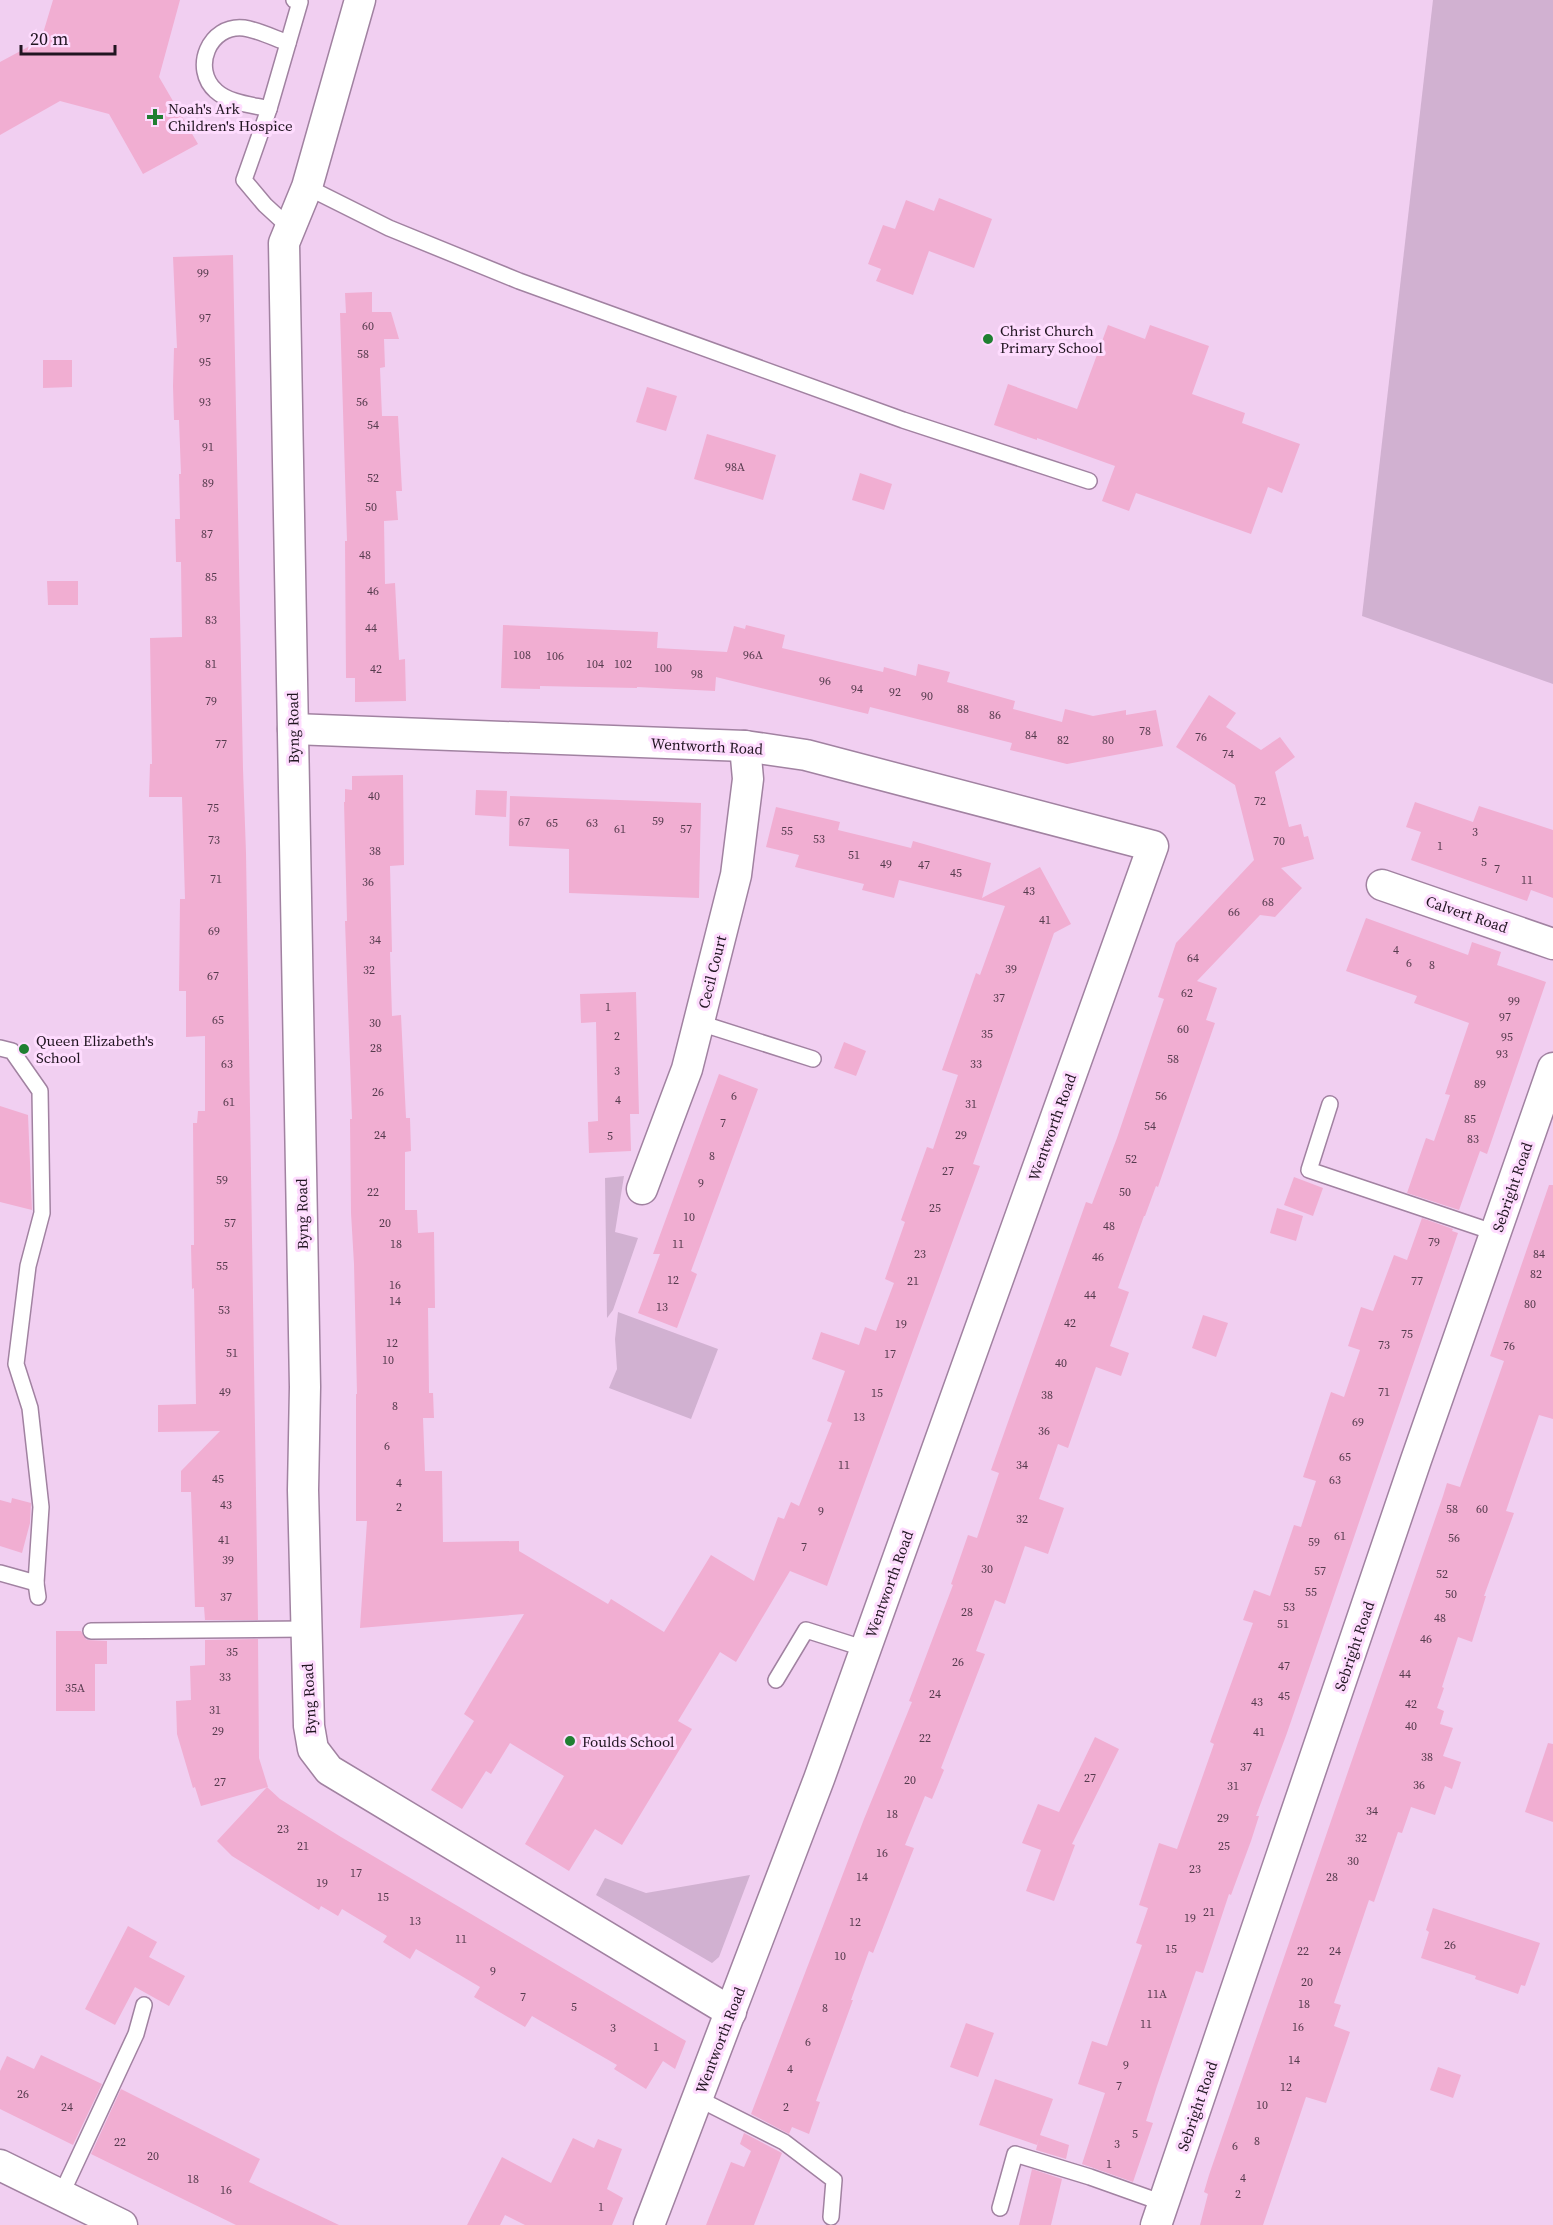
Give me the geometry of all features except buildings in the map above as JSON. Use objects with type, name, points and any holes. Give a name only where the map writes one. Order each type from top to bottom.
[{"type":"street","name":"Byng Road","points":[[360,0],[307,187],[284,243],[305,1375],[303,1490],[309,1726],[313,1749],[329,1770],[731,2012]]},
{"type":"street","name":"Wentworth Road","points":[[293,729],[746,746],[806,755],[1153,846],[819,1779],[649,2225]]},
{"type":"street","name":"Cecil Court","points":[[642,1189],[687,1069],[736,875],[747,779],[746,746]]},
{"type":"street","name":"Calvert Road","points":[[1382,885],[1553,944]]},
{"type":"street","name":"Sebright Road","points":[[1160,2214],[1416,1460],[1553,1068]]},
{"type":"street","points":[[0,2165],[122,2225]]},
{"type":"lane","points":[[290,228],[265,205],[244,180],[269,109],[300,2],[294,0]]},
{"type":"lane","points":[[269,109],[230,99],[218,93],[207,81],[204,66],[206,53],[209,44],[216,36],[228,29],[244,28],[288,43]]},
{"type":"lane","points":[[307,187],[389,228],[519,281],[903,420],[1089,481]]},
{"type":"lane","points":[[700,1023],[813,1059]]},
{"type":"lane","points":[[0,1048],[12,1051],[40,1091],[42,1213],[28,1266],[16,1364],[30,1408],[41,1507],[37,1590],[0,1573]]},
{"type":"lane","points":[[1330,1104],[1309,1170],[1496,1233]]},
{"type":"lane","points":[[0,1361],[16,1364]]},
{"type":"lane","points":[[91,1631],[306,1629]]},
{"type":"lane","points":[[776,1680],[806,1630],[866,1649]]},
{"type":"lane","points":[[61,2195],[136,2034],[144,2005]]},
{"type":"lane","points":[[697,2098],[784,2142],[834,2180],[831,2217]]},
{"type":"lane","points":[[1000,2208],[1015,2154],[1090,2177],[1160,2214]]},
{"type":"shaded area","points":[[1433,0],[1553,0],[1553,684],[1362,616]]},
{"type":"shaded area","points":[[624,1176],[615,1232],[638,1238],[613,1310],[607,1318],[605,1178]]},
{"type":"shaded area","points":[[618,1312],[718,1349],[691,1419],[609,1388],[617,1369],[615,1339]]},
{"type":"shaded area","points":[[750,1875],[719,1957],[712,1963],[596,1895],[605,1878],[646,1893]]},
{"type":"place","name":"Noah's Ark Children's Hospice","points":[[155,117]]},
{"type":"place","name":"Christ Church Primary School","points":[[988,339]]},
{"type":"place","name":"Queen Elizabeth's School","points":[[24,1049]]},
{"type":"place","name":"Foulds School","points":[[570,1741]]}]
